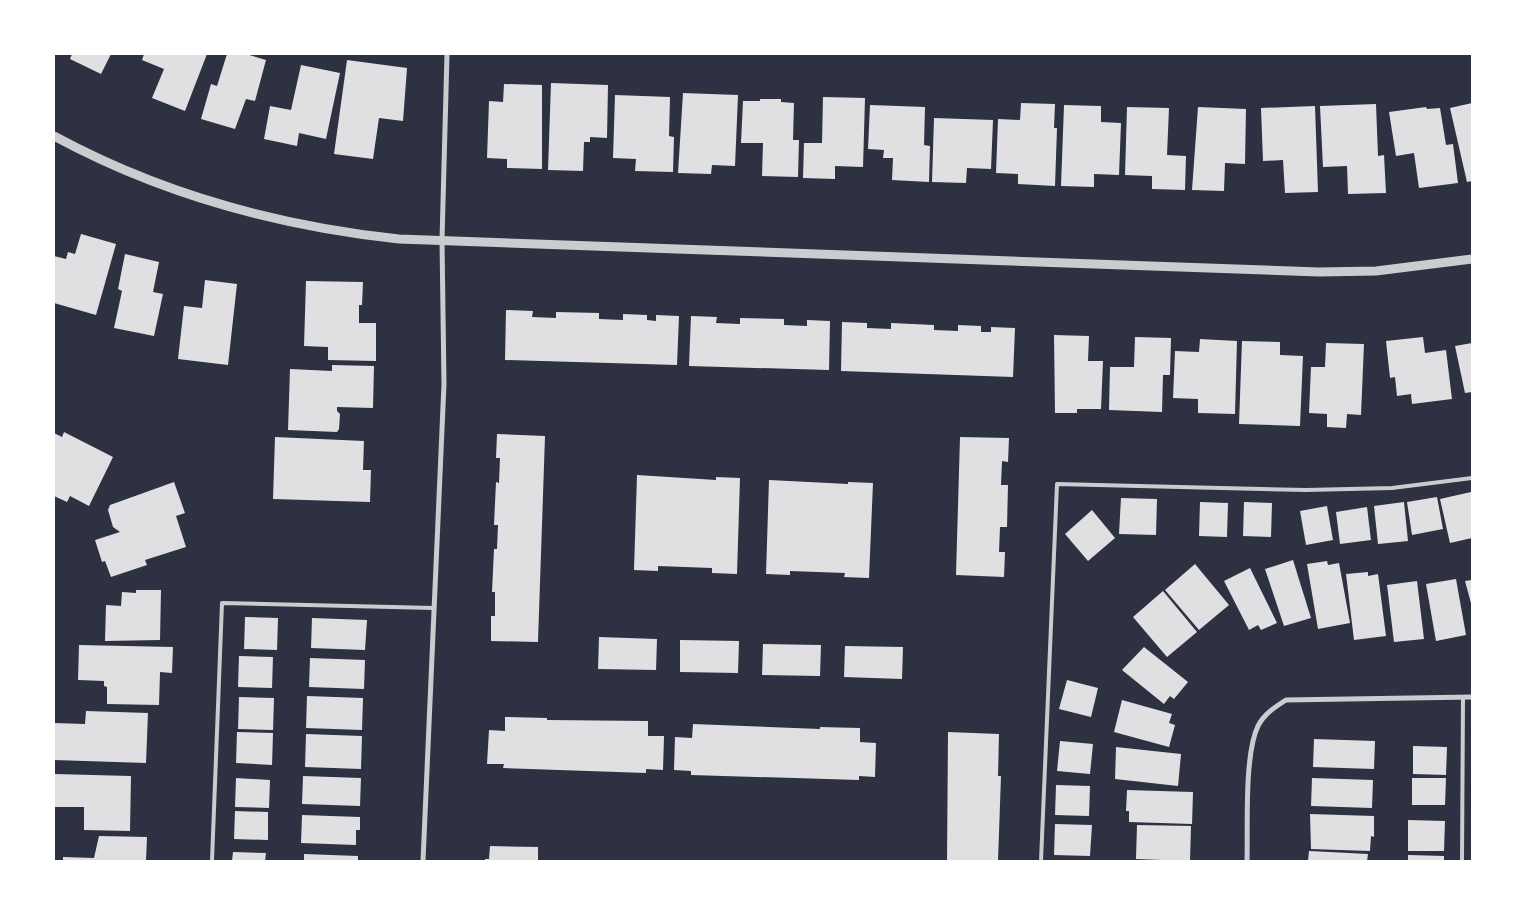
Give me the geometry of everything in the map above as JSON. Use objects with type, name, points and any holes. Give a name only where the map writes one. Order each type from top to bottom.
[{"type":"street","points":[[423,861],[444,384],[442,240],[447,54]]},
{"type":"street","points":[[54,136],[128,172],[182,193],[294,224],[351,234],[442,240],[1319,272],[1376,271],[1472,259]]},
{"type":"street","points":[[1247,861],[1251,746],[1258,724],[1270,710],[1286,700],[1472,697]]},
{"type":"lane","points":[[1040,861],[1057,484],[1306,490],[1392,488],[1472,478]]},
{"type":"lane","points":[[212,861],[222,603],[434,608]]},
{"type":"lane","points":[[1462,861],[1463,698]]},
{"type":"building","points":[[72,54],[111,54],[101,74],[70,59]]},
{"type":"building","points":[[144,54],[207,54],[185,111],[152,98],[164,69],[142,60]]},
{"type":"building","points":[[227,54],[246,54],[266,60],[255,101],[246,99],[235,129],[201,119],[211,84],[217,86]]},
{"type":"building","points":[[347,60],[407,68],[403,121],[379,118],[373,159],[334,154]]},
{"type":"building","points":[[301,65],[340,73],[326,139],[299,133],[297,146],[264,139],[270,106],[291,110]]},
{"type":"building","points":[[551,83],[608,85],[607,138],[590,137],[590,142],[584,142],[583,171],[548,170]]},
{"type":"building","points":[[504,84],[542,85],[542,169],[507,168],[507,159],[487,158],[489,101],[503,102]]},
{"type":"building","points":[[683,93],[738,95],[735,166],[712,165],[711,174],[678,173]]},
{"type":"building","points":[[615,95],[670,97],[669,136],[674,137],[673,172],[635,171],[636,159],[613,158]]},
{"type":"building","points":[[823,97],[865,98],[863,167],[835,166],[835,179],[803,178],[804,143],[822,143]]},
{"type":"building","points":[[760,99],[781,99],[781,102],[794,103],[793,140],[799,140],[798,177],[762,176],[763,143],[741,143],[743,101],[760,101]]},
{"type":"building","points":[[1021,103],[1055,104],[1054,128],[1057,128],[1055,186],[1018,184],[1018,174],[996,173],[998,119],[1020,120]]},
{"type":"building","points":[[1472,103],[1472,181],[1467,182],[1450,108]]},
{"type":"building","points":[[1376,104],[1378,156],[1384,155],[1386,193],[1348,194],[1347,166],[1323,167],[1320,106]]},
{"type":"building","points":[[870,105],[925,107],[924,145],[930,146],[929,182],[892,180],[893,158],[883,158],[884,150],[868,149]]},
{"type":"building","points":[[1064,105],[1101,106],[1101,122],[1121,123],[1119,175],[1094,174],[1094,187],[1061,186]]},
{"type":"building","points":[[1315,106],[1318,192],[1285,193],[1283,160],[1263,161],[1261,108]]},
{"type":"building","points":[[1127,107],[1169,108],[1167,155],[1186,156],[1185,190],[1152,189],[1152,176],[1125,175]]},
{"type":"building","points":[[1198,107],[1246,109],[1245,164],[1225,163],[1224,191],[1192,190]]},
{"type":"building","points":[[1426,107],[1427,109],[1440,108],[1446,145],[1453,144],[1458,183],[1419,188],[1414,153],[1396,156],[1389,112]]},
{"type":"building","points":[[934,118],[993,120],[991,169],[967,168],[966,183],[932,182]]},
{"type":"building","points":[[81,234],[116,244],[96,315],[54,303],[54,256],[66,259],[68,252],[75,254]]},
{"type":"building","points":[[125,254],[159,262],[153,292],[163,294],[154,336],[114,328],[122,291],[118,289]]},
{"type":"building","points":[[205,280],[237,284],[228,365],[178,359],[184,306],[202,308]]},
{"type":"building","points":[[306,281],[363,282],[362,305],[359,305],[359,323],[376,323],[376,361],[328,360],[328,347],[304,346]]},
{"type":"building","points":[[506,310],[533,311],[532,317],[556,318],[556,312],[599,313],[599,319],[623,320],[623,314],[647,315],[647,320],[656,321],[656,315],[679,316],[677,365],[505,360]]},
{"type":"building","points":[[691,316],[717,317],[716,323],[740,324],[740,318],[784,319],[784,325],[807,326],[807,320],[830,321],[829,370],[689,366]]},
{"type":"building","points":[[842,322],[867,323],[867,328],[891,329],[891,323],[934,325],[934,330],[958,331],[958,325],[981,326],[981,332],[991,332],[991,327],[1015,328],[1013,377],[841,371]]},
{"type":"building","points":[[1054,335],[1089,336],[1088,361],[1103,361],[1101,409],[1077,409],[1077,413],[1055,413]]},
{"type":"building","points":[[1135,337],[1171,338],[1170,375],[1163,375],[1162,412],[1109,410],[1110,367],[1134,367]]},
{"type":"building","points":[[1423,337],[1425,353],[1446,350],[1452,399],[1412,404],[1411,394],[1397,396],[1395,377],[1390,378],[1386,341]]},
{"type":"building","points":[[1200,339],[1237,341],[1235,414],[1198,413],[1198,399],[1173,398],[1175,351],[1199,352]]},
{"type":"building","points":[[1242,341],[1280,342],[1280,355],[1303,356],[1300,426],[1239,424]]},
{"type":"building","points":[[1326,343],[1364,344],[1361,415],[1347,414],[1346,428],[1327,427],[1327,414],[1309,413],[1311,367],[1325,367]]},
{"type":"building","points":[[1472,343],[1472,392],[1465,393],[1455,346]]},
{"type":"building","points":[[332,365],[374,366],[373,408],[337,407],[337,411],[340,414],[337,432],[288,430],[290,369],[332,371]]},
{"type":"building","points":[[64,432],[113,457],[89,506],[70,496],[67,502],[54,496],[54,433],[62,437]]},
{"type":"building","points":[[497,434],[545,436],[538,642],[491,641],[491,616],[495,616],[495,592],[492,592],[494,549],[497,549],[498,525],[494,525],[496,482],[499,483],[500,458],[496,458]]},
{"type":"building","points":[[275,437],[364,441],[363,470],[371,470],[370,502],[273,499]]},
{"type":"building","points":[[960,437],[1009,438],[1008,462],[1002,461],[1001,485],[1008,485],[1007,527],[1000,527],[999,552],[1005,552],[1004,577],[956,575]]},
{"type":"building","points":[[637,475],[716,480],[716,477],[740,478],[737,574],[712,573],[712,568],[658,566],[658,571],[634,570]]},
{"type":"building","points":[[769,480],[848,484],[848,482],[873,483],[869,578],[844,577],[845,573],[790,571],[790,575],[766,574]]},
{"type":"building","points":[[174,482],[185,513],[176,516],[186,547],[145,560],[147,565],[111,577],[105,561],[102,562],[95,540],[120,532],[113,527],[108,510],[110,505]]},
{"type":"building","points":[[1471,492],[1472,538],[1450,543],[1440,499]]},
{"type":"building","points":[[1437,497],[1443,529],[1412,535],[1407,502]]},
{"type":"building","points":[[1121,498],[1157,499],[1156,535],[1119,534]]},
{"type":"building","points":[[1200,502],[1228,503],[1227,537],[1199,536]]},
{"type":"building","points":[[1244,502],[1272,503],[1271,537],[1243,536]]},
{"type":"building","points":[[1404,502],[1408,541],[1378,544],[1374,506]]},
{"type":"building","points":[[1327,506],[1333,540],[1306,545],[1300,511]]},
{"type":"building","points":[[1367,507],[1371,540],[1340,544],[1336,512]]},
{"type":"building","points":[[1092,510],[1115,538],[1088,561],[1065,534]]},
{"type":"building","points":[[1293,560],[1311,618],[1284,626],[1265,569]]},
{"type":"building","points":[[1327,561],[1328,565],[1339,563],[1350,623],[1318,629],[1307,564]]},
{"type":"building","points":[[1195,564],[1229,605],[1199,630],[1165,590]]},
{"type":"building","points":[[1250,568],[1277,623],[1261,630],[1258,625],[1249,630],[1224,581]]},
{"type":"building","points":[[1368,572],[1368,576],[1378,574],[1386,636],[1354,640],[1346,574]]},
{"type":"building","points":[[1456,579],[1466,635],[1436,641],[1426,584]]},
{"type":"building","points":[[1472,580],[1472,607],[1465,581]]},
{"type":"building","points":[[1417,581],[1424,639],[1394,642],[1387,585]]},
{"type":"building","points":[[136,590],[161,590],[160,640],[105,641],[106,605],[121,606],[122,592],[136,593]]},
{"type":"building","points":[[1163,591],[1197,632],[1167,657],[1133,617]]},
{"type":"building","points":[[245,617],[278,618],[277,650],[244,649]]},
{"type":"building","points":[[312,618],[367,620],[365,650],[311,648]]},
{"type":"building","points":[[599,637],[657,639],[656,670],[598,669]]},
{"type":"building","points":[[680,640],[739,641],[738,673],[680,672]]},
{"type":"building","points":[[763,644],[821,645],[820,676],[762,675]]},
{"type":"building","points":[[79,645],[173,647],[172,673],[160,672],[159,705],[107,704],[107,687],[104,686],[104,681],[78,680]]},
{"type":"building","points":[[845,646],[903,647],[902,679],[844,677]]},
{"type":"building","points":[[1144,647],[1188,682],[1174,699],[1170,696],[1164,704],[1122,670]]},
{"type":"building","points":[[239,656],[273,657],[272,688],[238,687]]},
{"type":"building","points":[[310,658],[365,660],[364,689],[309,687]]},
{"type":"building","points":[[1067,680],[1098,688],[1091,717],[1059,709]]},
{"type":"building","points":[[307,696],[363,698],[362,730],[306,728]]},
{"type":"building","points":[[239,697],[274,698],[273,730],[238,729]]},
{"type":"building","points":[[1122,700],[1172,714],[1169,723],[1175,725],[1169,747],[1114,732]]},
{"type":"building","points":[[86,711],[148,713],[146,763],[54,760],[54,723],[85,724]]},
{"type":"building","points":[[505,717],[547,718],[547,720],[648,721],[648,736],[664,736],[663,770],[646,769],[646,773],[503,768],[504,764],[487,764],[489,730],[505,731]]},
{"type":"building","points":[[693,724],[820,729],[820,727],[860,728],[860,742],[876,743],[875,777],[859,776],[859,780],[691,775],[691,771],[674,770],[675,737],[692,738]]},
{"type":"building","points":[[237,732],[273,733],[272,765],[236,763]]},
{"type":"building","points":[[948,732],[999,734],[998,776],[1001,776],[998,861],[947,861]]},
{"type":"building","points":[[306,734],[362,736],[361,769],[305,767]]},
{"type":"building","points":[[1314,739],[1375,741],[1374,769],[1313,767]]},
{"type":"building","points":[[1060,741],[1093,744],[1090,774],[1057,771]]},
{"type":"building","points":[[1413,746],[1447,747],[1446,775],[1413,774]]},
{"type":"building","points":[[1116,747],[1181,754],[1178,786],[1115,779]]},
{"type":"building","points":[[54,774],[131,776],[130,831],[84,830],[84,807],[54,807]]},
{"type":"building","points":[[303,776],[361,778],[360,806],[302,804]]},
{"type":"building","points":[[236,778],[270,780],[269,808],[235,807]]},
{"type":"building","points":[[1312,778],[1373,780],[1372,808],[1311,806]]},
{"type":"building","points":[[1412,778],[1446,778],[1445,805],[1412,805]]},
{"type":"building","points":[[1056,785],[1090,786],[1089,816],[1055,815]]},
{"type":"building","points":[[1127,790],[1193,792],[1192,824],[1129,822],[1129,811],[1126,811]]},
{"type":"building","points":[[235,811],[268,812],[268,840],[234,839]]},
{"type":"building","points":[[1310,814],[1374,816],[1374,837],[1371,836],[1370,851],[1311,849]]},
{"type":"building","points":[[302,815],[360,817],[360,830],[356,830],[356,845],[301,843]]},
{"type":"building","points":[[1408,820],[1445,821],[1444,851],[1408,851]]},
{"type":"building","points":[[1055,824],[1092,825],[1090,856],[1054,855]]},
{"type":"building","points":[[1137,825],[1191,826],[1190,861],[1136,859]]},
{"type":"building","points":[[99,836],[147,837],[146,861],[63,861],[63,857],[94,858]]},
{"type":"building","points":[[490,846],[538,847],[538,861],[485,861],[485,859],[489,859]]},
{"type":"building","points":[[1309,851],[1368,854],[1367,861],[1308,861]]},
{"type":"building","points":[[233,852],[266,853],[265,861],[232,861]]},
{"type":"building","points":[[304,854],[358,856],[358,861],[304,861]]},
{"type":"building","points":[[1408,855],[1444,856],[1444,861],[1408,861]]}]
